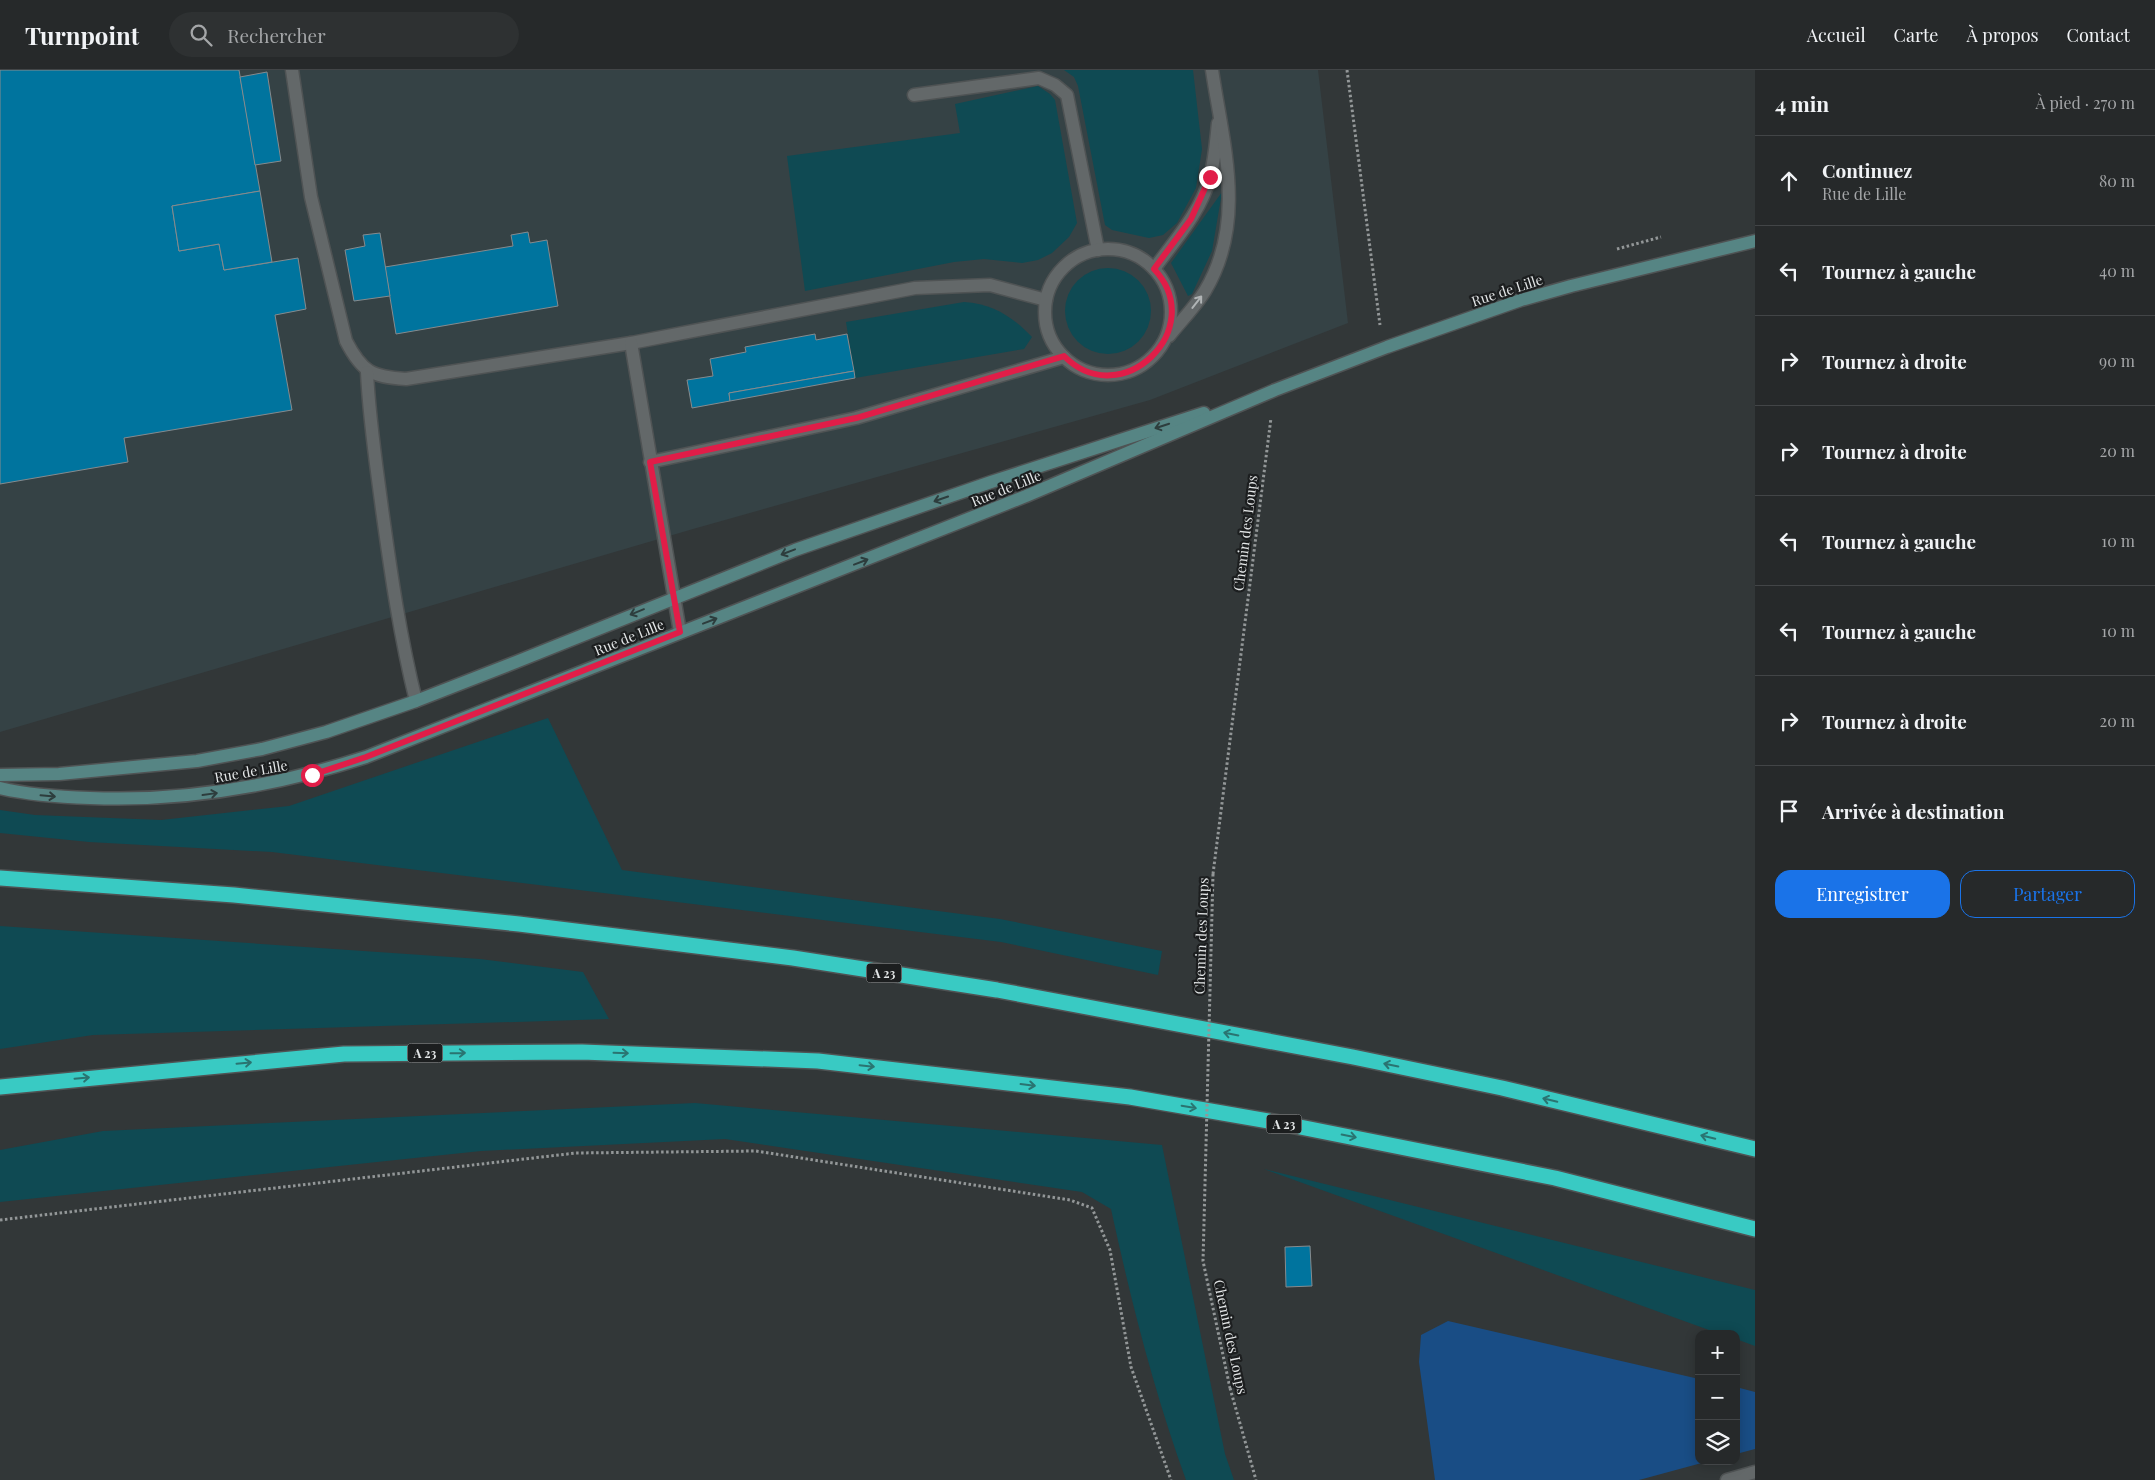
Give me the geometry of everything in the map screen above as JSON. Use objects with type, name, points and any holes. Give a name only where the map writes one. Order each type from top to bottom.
[{"type":"highway","name":"A 23","points":[[0,878],[234,895],[519,924],[812,961],[997,990],[1353,1057],[1502,1088],[1755,1149]]},
{"type":"highway","name":"A 23","points":[[0,1087],[344,1054],[582,1052],[818,1060],[1130,1097],[1280,1123],[1555,1178],[1755,1229]]},
{"type":"main road","name":"Rue de Lille","points":[[0,775],[132,769],[227,757],[326,732],[416,700],[794,550],[902,512],[1275,390],[1478,315],[1563,288],[1658,263],[1755,242]]},
{"type":"main road","name":"Rue de Lille","points":[[0,788],[61,797],[141,799],[204,795],[302,777],[366,757],[1026,496],[1275,390]]},
{"type":"lane","points":[[292,70],[311,196],[346,342],[354,358],[367,372],[385,378],[406,379],[631,343],[915,288],[990,285],[1046,300]]},
{"type":"lane","points":[[1166,340],[1172,318],[1170,296],[1161,276],[1146,260],[1125,250],[1103,248],[1082,254],[1064,266],[1051,284],[1046,300],[1046,328],[1056,348],[1071,364],[1091,374],[1113,376],[1134,370],[1153,358],[1205,291],[1224,242],[1229,205],[1229,170],[1226,143],[1219,118],[1212,70]]},
{"type":"lane","points":[[914,95],[1039,78],[1055,85],[1067,95],[1098,250]]},
{"type":"lane","points":[[1154,269],[1191,219],[1204,195],[1210,177],[1219,118]]},
{"type":"lane","points":[[631,343],[680,632]]},
{"type":"lane","points":[[650,462],[856,418],[1064,356]]},
{"type":"lane","points":[[367,372],[368,408],[391,576],[401,639],[416,700]]},
{"type":"lane","points":[[1727,1480],[1755,1472]]},
{"type":"path","points":[[1347,70],[1374,287],[1380,325],[1387,348]]},
{"type":"path","name":"Chemin des Loups","points":[[1256,1480],[1230,1388],[1203,1261],[1213,874],[1275,390]]},
{"type":"path","points":[[0,1220],[576,1153],[756,1151],[1070,1200],[1092,1208],[1110,1250],[1131,1367],[1171,1480]]},
{"type":"shaded area","points":[[0,70],[1318,70],[1348,323],[1150,400],[693,529],[0,732]]},
{"type":"shaded area","points":[[1064,70],[1193,70],[1202,149],[1196,188],[1177,223],[1163,235],[1149,238],[1112,230],[1105,225],[1078,86],[1074,77]]},
{"type":"shaded area","points":[[1038,86],[1055,100],[1077,223],[1069,237],[1052,253],[1038,260],[1022,263],[984,259],[954,262],[805,291],[787,156],[960,133],[955,104]]},
{"type":"shaded area","points":[[1222,192],[1212,251],[1192,294],[1188,296],[1171,263]]},
{"type":"shaded area","points":[[1108,268],[1124,271],[1132,275],[1144,287],[1148,295],[1151,311],[1148,327],[1144,335],[1132,347],[1124,351],[1108,354],[1092,351],[1084,347],[1072,335],[1068,327],[1065,311],[1068,295],[1072,287],[1084,275],[1092,271]]},
{"type":"shaded area","points":[[964,302],[984,305],[1002,313],[1017,323],[1032,337],[1024,349],[855,378],[846,322]]},
{"type":"shaded area","points":[[548,718],[622,870],[1000,919],[1162,951],[1158,975],[1001,942],[272,852],[89,842],[0,833],[0,810],[35,815],[161,820],[289,806]]},
{"type":"shaded area","points":[[0,926],[480,959],[583,972],[609,1019],[93,1035],[0,1049]]},
{"type":"shaded area","points":[[695,1103],[1162,1145],[1225,1454],[1234,1480],[1186,1480],[1174,1447],[1144,1346],[1111,1209],[1082,1192],[725,1139],[481,1151],[0,1202],[0,1150],[103,1131]]},
{"type":"shaded area","points":[[1264,1169],[1755,1290],[1755,1346],[1740,1340],[1740,1330],[1709,1330]]},
{"type":"water","points":[[1448,1321],[1695,1378],[1695,1465],[1639,1480],[1435,1480],[1419,1362],[1421,1335]]},
{"type":"water","points":[[1740,1388],[1755,1392],[1755,1449],[1740,1453]]},
{"type":"building","points":[[0,70],[239,70],[260,191],[172,206],[179,251],[219,244],[224,270],[298,258],[306,309],[275,315],[292,410],[124,438],[128,462],[0,484]]},
{"type":"building","points":[[267,72],[281,161],[255,165],[240,77]]},
{"type":"building","points":[[260,191],[272,262],[224,270],[219,244],[179,251],[172,206]]},
{"type":"building","points":[[528,232],[530,243],[547,240],[558,306],[396,334],[385,267],[513,246],[511,235]]},
{"type":"building","points":[[380,233],[390,296],[354,301],[345,250],[365,246],[363,235]]},
{"type":"building","points":[[815,334],[816,340],[847,334],[854,371],[729,393],[730,401],[692,408],[687,380],[713,376],[710,359],[746,352],[745,347]]},
{"type":"building","points":[[854,371],[855,378],[730,401],[729,393]]},
{"type":"building","points":[[1310,1246],[1312,1286],[1286,1287],[1285,1247]]},
{"type":"route","points":[[312,775],[431,732],[680,632],[650,462],[856,418],[1064,356],[1071,364],[1091,374],[1113,376],[1134,370],[1153,358],[1166,340],[1172,318],[1170,296],[1161,276],[1154,269],[1191,219],[1204,195],[1210,177]]}]
